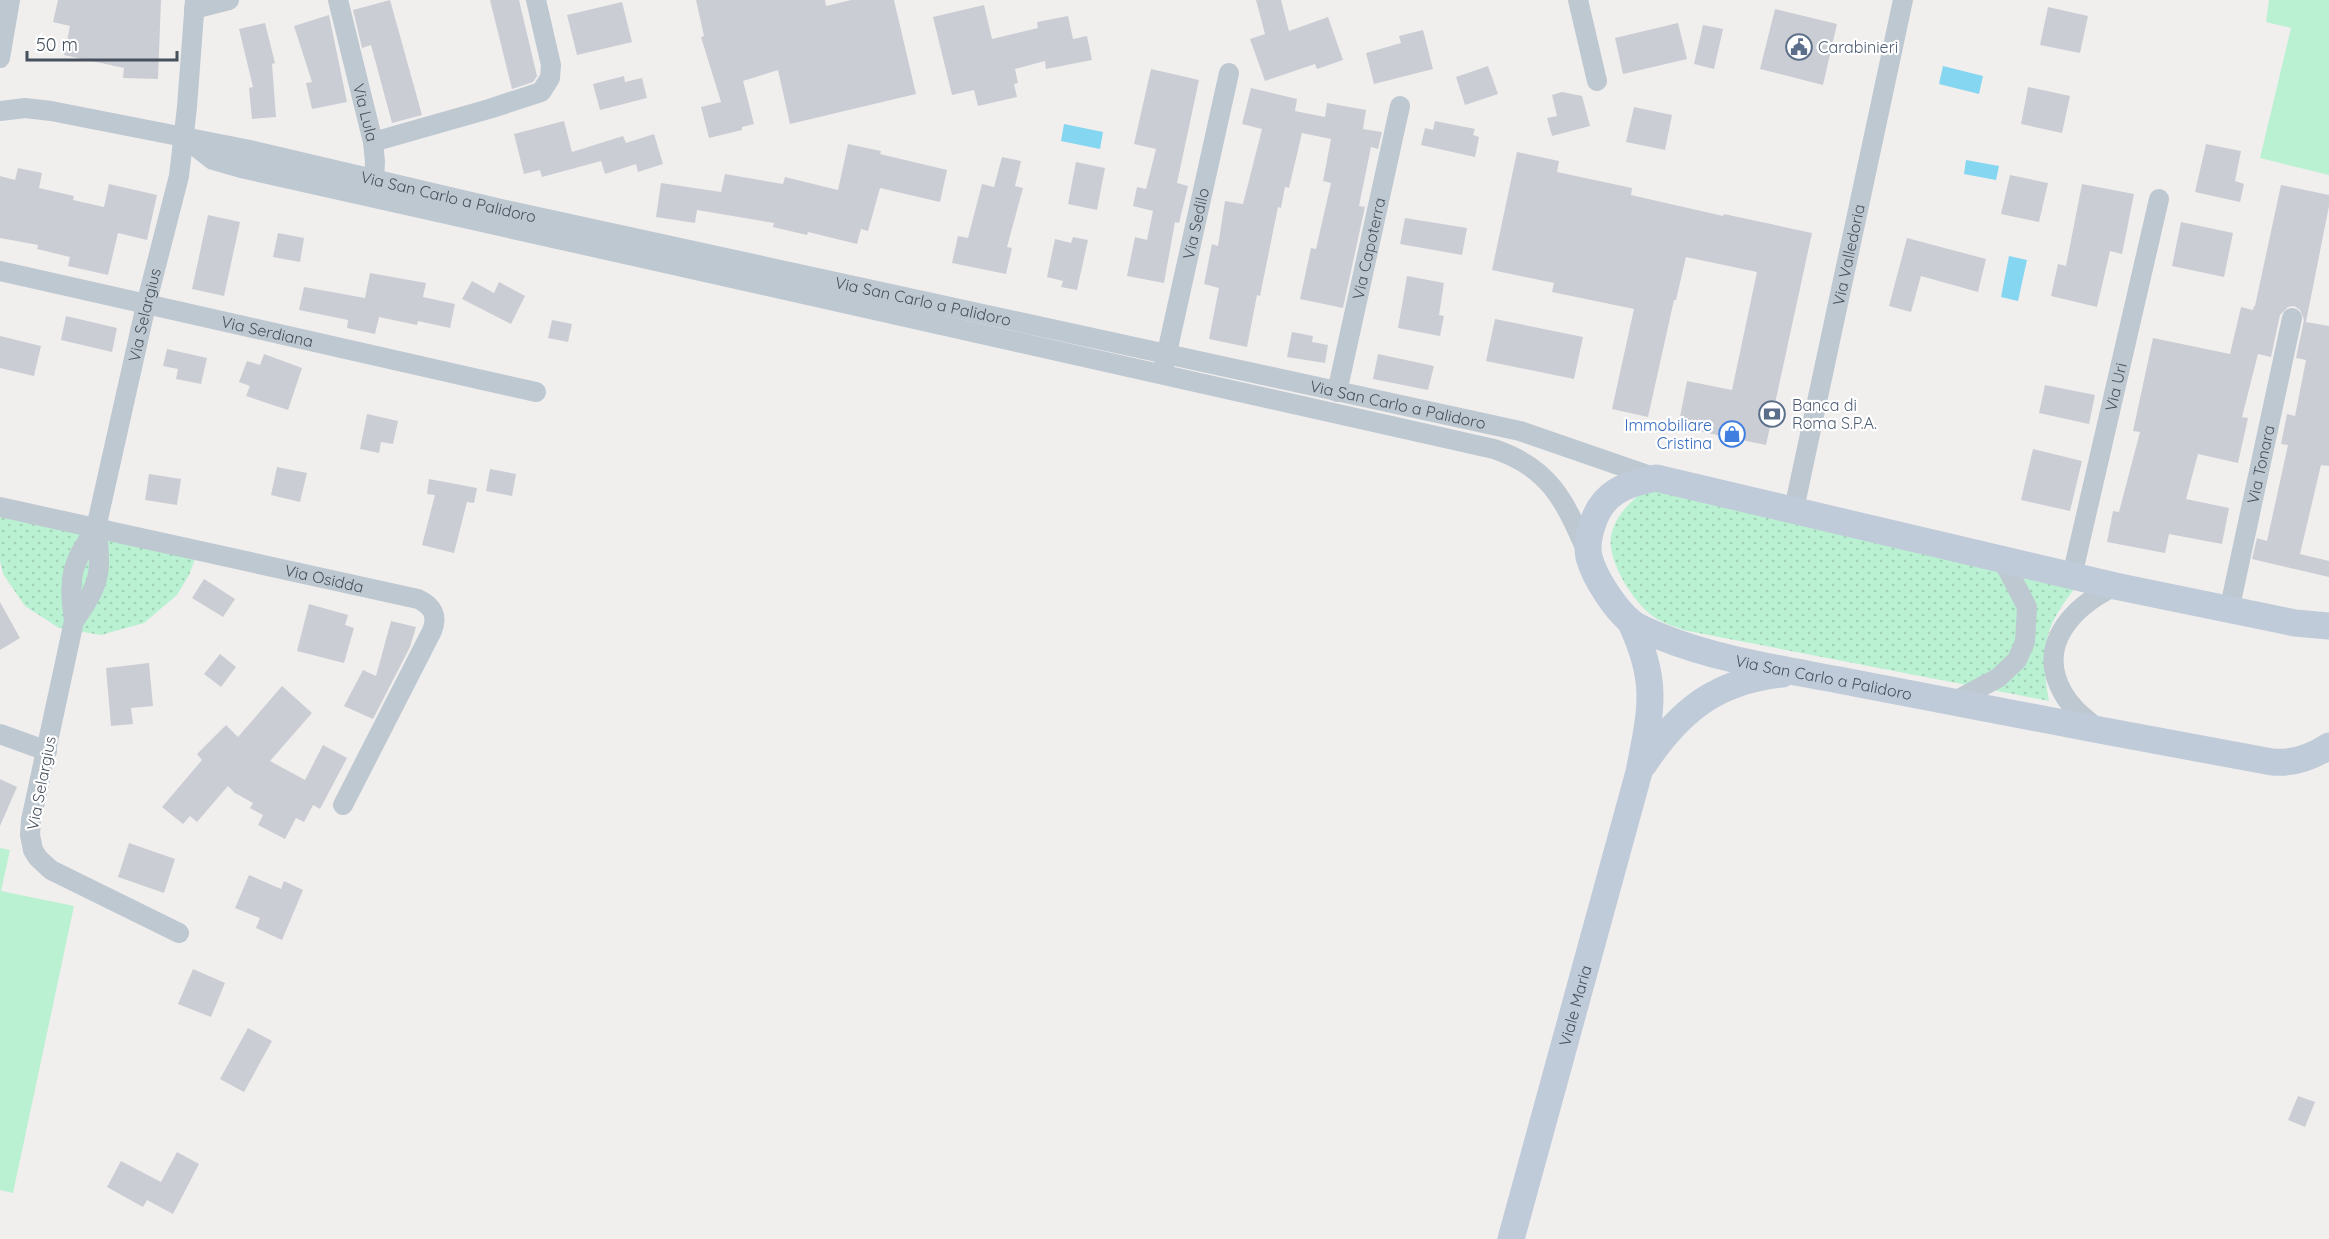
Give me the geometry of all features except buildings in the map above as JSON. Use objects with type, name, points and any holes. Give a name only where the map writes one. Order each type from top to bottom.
[{"type":"street","points":[[0,58],[10,0]]},
{"type":"street","points":[[195,5],[230,0]]},
{"type":"street","name":"Via Lula","points":[[338,0],[373,142],[489,109],[537,94],[544,89],[550,78],[551,65],[536,0]]},
{"type":"street","points":[[1578,0],[1597,81]]},
{"type":"street","name":"Via Valledoria","points":[[1794,509],[1903,0]]},
{"type":"street","name":"Via Selargius","points":[[96,528],[146,305],[176,187],[184,137],[195,5]]},
{"type":"street","name":"Via Sedilo","points":[[1163,376],[1166,353],[1229,73]]},
{"type":"street","name":"Via Capoterra","points":[[1337,392],[1400,106]]},
{"type":"street","name":"Via San Carlo a Palidoro","points":[[0,111],[36,108],[245,149],[374,180],[1520,431],[1656,478],[2115,586],[2229,611],[2307,625],[2329,626]]},
{"type":"street","name":"Via San Carlo a Palidoro","points":[[184,137],[213,160],[241,168],[1494,449],[1527,463],[1547,480],[1562,500],[1604,588],[1631,623],[1679,643],[1710,652],[2100,731],[2280,762],[2312,756],[2329,746]]},
{"type":"street","points":[[373,142],[374,180]]},
{"type":"street","name":"Via Uri","points":[[2072,576],[2159,199]]},
{"type":"street","name":"Via Serdiana","points":[[0,272],[536,392]]},
{"type":"street","name":"Via Tonara","points":[[2229,611],[2292,318]]},
{"type":"street","name":"Via San Carlo a Palidoro","points":[[1589,556],[1592,527],[1604,500],[1629,484],[1656,478]]},
{"type":"street","name":"Via Osidda","points":[[0,507],[418,599],[429,606],[435,620],[432,632],[343,805]]},
{"type":"street","points":[[74,621],[89,600],[98,578],[100,553],[96,528]]},
{"type":"street","points":[[74,621],[71,596],[72,572],[82,549],[96,528]]},
{"type":"street","points":[[1953,702],[1998,678],[2017,660],[2025,642],[2027,607],[2002,559]]},
{"type":"street","points":[[2100,731],[2077,711],[2063,693],[2055,672],[2055,654],[2062,630],[2071,616],[2092,598],[2115,586]]},
{"type":"street","name":"Via Selargius","points":[[74,621],[30,826],[31,843],[39,858],[57,873],[179,933]]},
{"type":"street","name":"Viale Maria","points":[[1511,1239],[1639,772],[1649,720],[1651,690],[1647,662],[1631,623]]},
{"type":"street","name":"Viale Maria","points":[[1639,772],[1672,726],[1708,697],[1746,681],[1800,672]]},
{"type":"street","points":[[0,734],[47,751]]},
{"type":"green space","points":[[2269,0],[2329,0],[2329,175],[2260,158],[2291,28],[2266,22]]},
{"type":"green space","points":[[1642,492],[1658,492],[2077,586],[2057,614],[2047,640],[2045,667],[2049,701],[1683,630],[1660,621],[1640,605],[1632,594],[1618,571],[1611,547],[1611,537],[1618,517]]},
{"type":"green space","points":[[0,517],[195,559],[177,595],[144,623],[101,635],[59,628],[25,606],[3,574],[0,561]]},
{"type":"green space","points":[[0,848],[10,850],[1,891],[74,906],[13,1193],[0,1190]]},
{"type":"water","points":[[1943,66],[1983,76],[1979,94],[1939,84]]},
{"type":"water","points":[[1064,124],[1103,132],[1100,149],[1061,141]]},
{"type":"water","points":[[1966,160],[1999,166],[1996,180],[1964,174]]},
{"type":"water","points":[[2009,256],[2027,260],[2018,301],[2001,297]]},
{"type":"place","name":"Carabinieri","points":[[1799,47]]},
{"type":"place","name":"Banca di Roma S.P.A.","points":[[1772,414]]},
{"type":"place","name":"Immobiliare Cristina","points":[[1732,434]]}]
